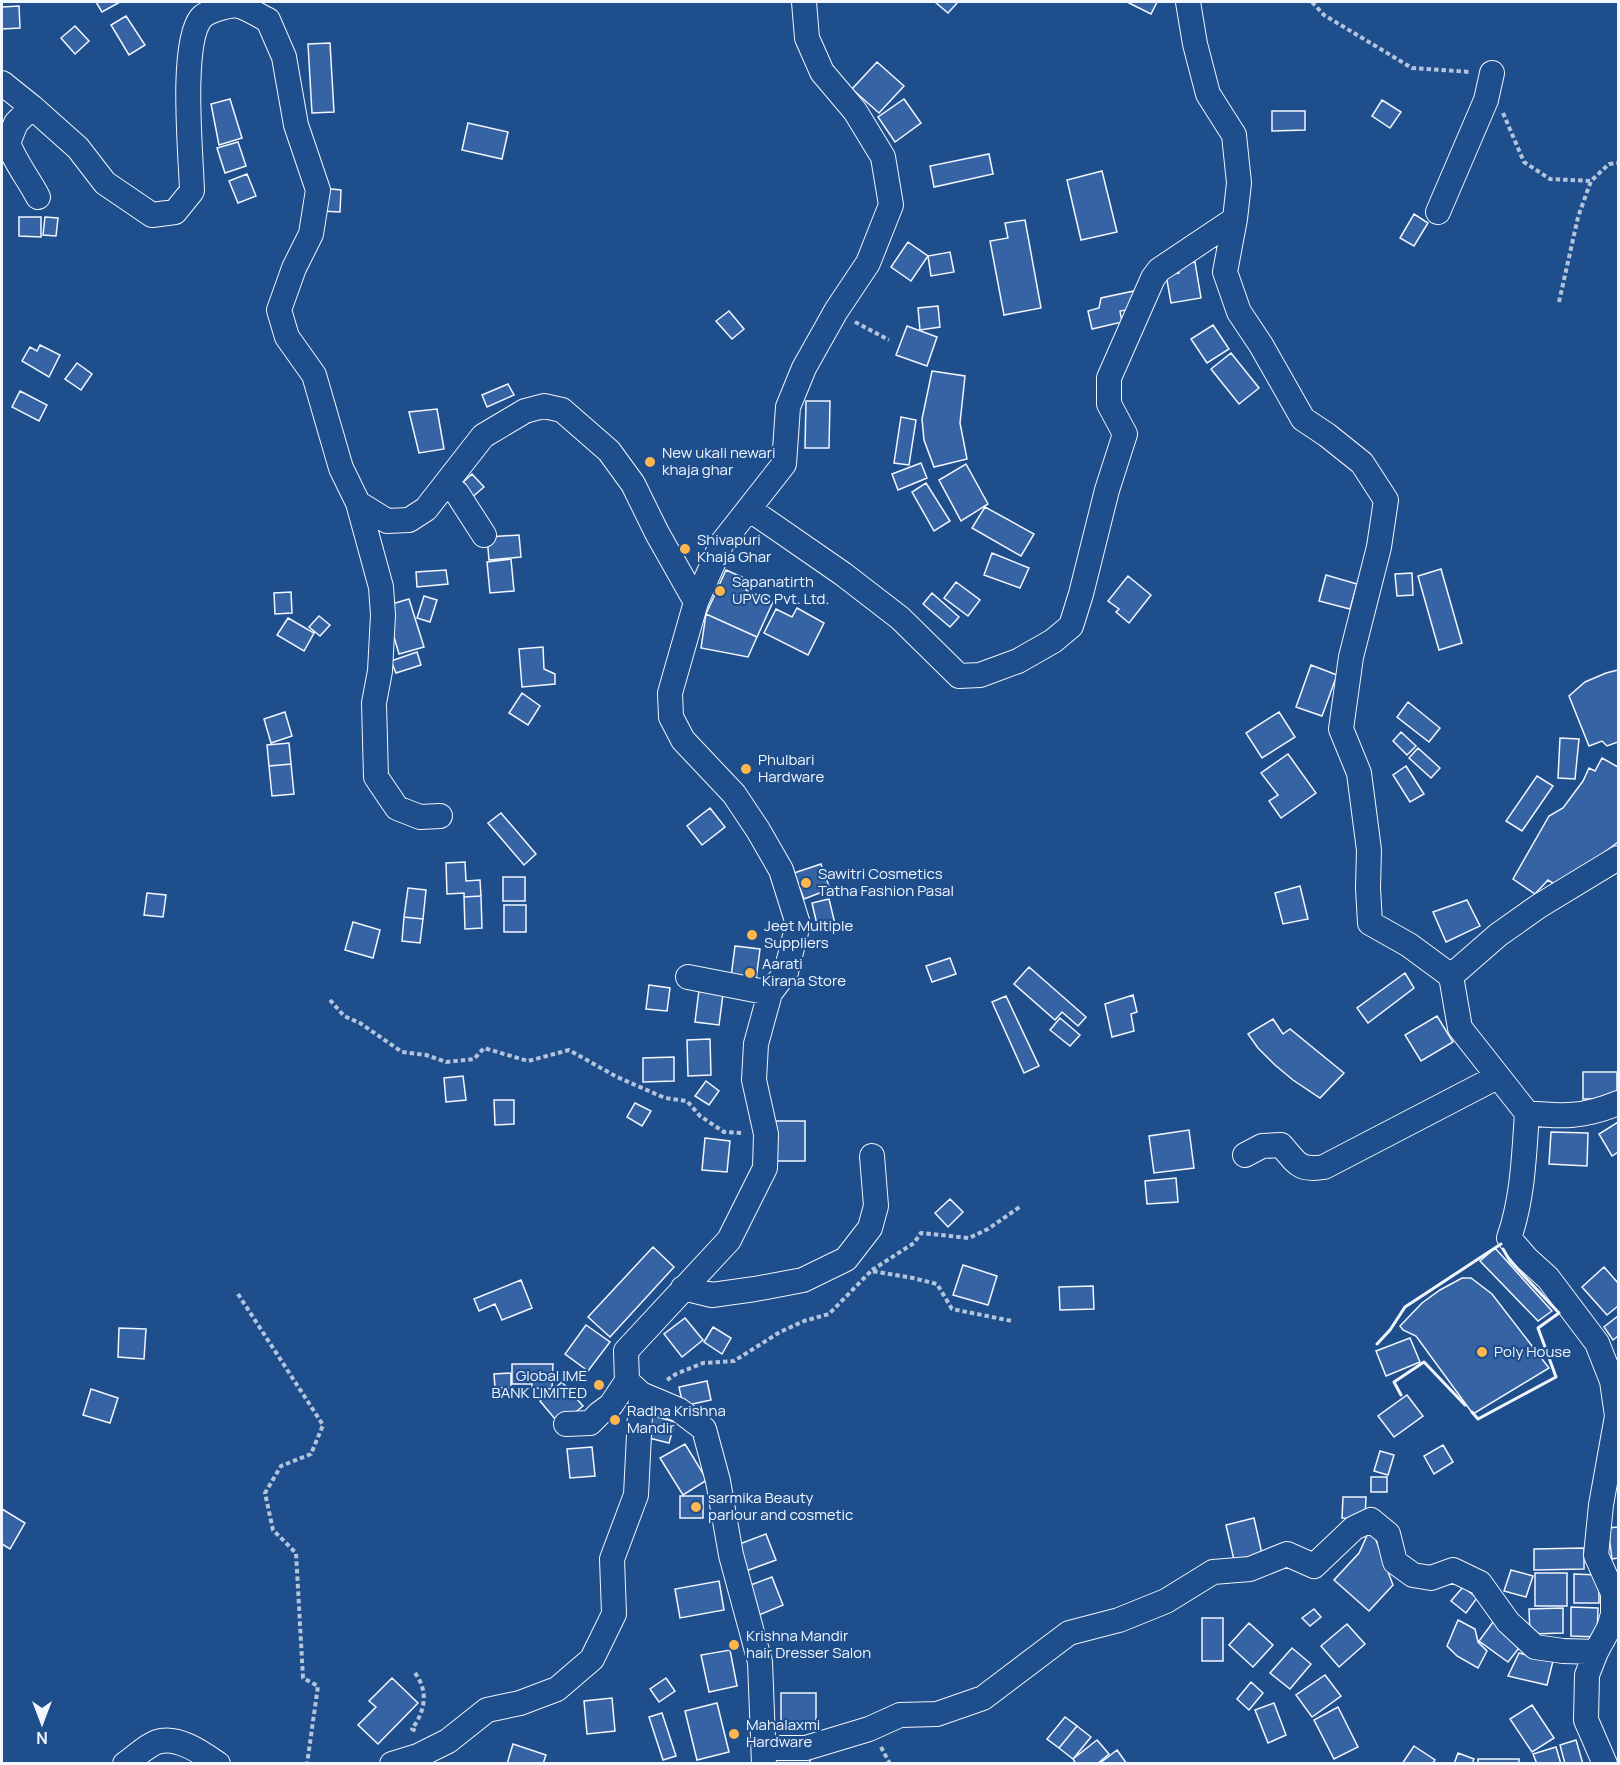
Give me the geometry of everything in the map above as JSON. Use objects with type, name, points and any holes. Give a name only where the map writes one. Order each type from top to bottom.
[{"type":"street","points":[[392,1764],[418,1756],[448,1741],[487,1710],[520,1703],[557,1689],[592,1659],[614,1614],[612,1559],[636,1495],[638,1390],[626,1351],[729,1240],[765,1168],[766,1134],[754,1080],[756,1044],[770,993],[786,972],[798,924],[781,870],[758,830],[734,794],[682,740],[670,717],[670,693],[696,602],[722,543],[784,465],[788,407],[804,368],[836,311],[868,262],[891,206],[883,158],[855,111],[822,72],[807,38],[804,2]]},
{"type":"street","points":[[1188,2],[1195,44],[1208,94],[1234,135],[1239,183],[1225,272],[1239,312],[1303,418],[1362,463],[1386,500],[1379,547],[1351,657],[1341,729],[1359,773],[1369,850],[1370,923],[1408,945],[1451,976],[1460,1028],[1527,1113],[1559,1117],[1585,1115],[1618,1104]]},
{"type":"street","points":[[2,83],[78,148],[105,183],[152,215],[175,212],[192,191],[188,70],[191,42],[201,18],[219,8],[238,5],[268,20],[284,57],[296,125],[318,190],[311,234],[294,268],[279,310],[287,337],[314,375],[341,468],[358,503],[381,586],[383,615],[380,671],[374,703],[376,777],[398,808],[420,817],[440,816]]},
{"type":"street","points":[[1438,212],[1486,100],[1492,73]]},
{"type":"street","points":[[32,107],[16,123],[8,143],[13,158],[38,196]]},
{"type":"street","points":[[749,509],[843,574],[900,618],[959,676],[980,675],[1018,661],[1071,626],[1107,490],[1125,434],[1109,404],[1109,378],[1153,278],[1160,270],[1235,219]]},
{"type":"street","points":[[358,503],[387,521],[409,520],[426,509],[483,436],[525,411],[544,406],[562,410],[609,451],[633,483],[657,533],[696,602]]},
{"type":"street","points":[[445,486],[457,493],[484,535]]},
{"type":"street","points":[[1451,976],[1498,935],[1539,906],[1618,858]]},
{"type":"street","points":[[688,977],[770,993]]},
{"type":"street","points":[[1245,1155],[1262,1146],[1281,1145],[1299,1165],[1309,1170],[1324,1167],[1497,1077]]},
{"type":"street","points":[[1527,1113],[1523,1168],[1515,1220],[1509,1238],[1548,1278],[1597,1343],[1612,1381],[1617,1416],[1604,1487],[1596,1555],[1613,1593],[1613,1614],[1587,1676],[1586,1720],[1605,1764]]},
{"type":"street","points":[[683,1288],[712,1295],[803,1280],[846,1259],[870,1228],[876,1206],[872,1156]]},
{"type":"street","points":[[638,1390],[679,1410],[704,1429],[718,1482],[731,1555],[760,1662],[764,1756],[806,1748],[868,1729],[900,1715],[937,1714],[983,1698],[1069,1633],[1119,1620],[1166,1601],[1213,1572],[1250,1569],[1287,1554],[1314,1566],[1354,1528],[1371,1520],[1388,1534],[1395,1562],[1413,1575],[1431,1578],[1454,1570],[1480,1584],[1508,1622],[1535,1647],[1596,1652]]},
{"type":"street","points":[[566,1424],[590,1423],[611,1405],[638,1390]]},
{"type":"street","points":[[125,1764],[158,1742],[180,1742],[218,1764]]},
{"type":"path","points":[[1312,2],[1324,15],[1412,68],[1492,73],[1498,90],[1499,105],[1524,162],[1550,179],[1591,181]]},
{"type":"path","points":[[1559,302],[1578,217],[1591,181],[1609,164],[1618,163]]},
{"type":"path","points":[[836,311],[889,340]]},
{"type":"path","points":[[330,1000],[344,1016],[360,1023],[402,1052],[426,1055],[446,1062],[474,1059],[484,1048],[528,1061],[569,1050],[617,1077],[665,1098],[687,1101],[700,1116],[724,1132],[766,1134]]},
{"type":"path","points":[[638,1390],[703,1363],[735,1361],[780,1332],[804,1321],[829,1314],[871,1271],[914,1243],[921,1233],[969,1238],[988,1229],[1021,1206]]},
{"type":"path","points":[[871,1271],[937,1284],[952,1309],[1012,1321]]},
{"type":"path","points":[[237,1294],[323,1425],[311,1454],[282,1466],[265,1493],[273,1530],[296,1553],[303,1678],[318,1686],[308,1764]]},
{"type":"path","points":[[415,1673],[425,1698],[421,1716],[412,1729],[426,1737],[433,1747]]},
{"type":"building","points":[[96,2],[120,2],[102,12]]},
{"type":"building","points":[[935,2],[958,2],[948,13]]},
{"type":"building","points":[[1127,2],[1157,2],[1151,14]]},
{"type":"building","points":[[19,6],[20,28],[2,29],[2,7]]},
{"type":"building","points":[[126,16],[145,45],[129,55],[111,25]]},
{"type":"building","points":[[75,26],[89,41],[75,54],[61,38]]},
{"type":"building","points":[[330,43],[334,112],[312,113],[308,44]]},
{"type":"building","points":[[877,62],[904,86],[879,113],[852,89]]},
{"type":"building","points":[[230,99],[242,138],[219,145],[211,104]]},
{"type":"building","points":[[904,99],[921,123],[895,142],[878,117]]},
{"type":"building","points":[[1382,100],[1401,112],[1390,128],[1372,116]]},
{"type":"building","points":[[1272,111],[1305,111],[1305,130],[1272,131]]},
{"type":"building","points":[[468,123],[508,132],[502,159],[462,150]]},
{"type":"building","points":[[238,142],[246,166],[225,173],[217,148]]},
{"type":"building","points":[[989,154],[993,174],[934,187],[930,166]]},
{"type":"building","points":[[1102,171],[1117,232],[1081,240],[1067,180]]},
{"type":"building","points":[[247,174],[256,196],[238,203],[229,181]]},
{"type":"building","points":[[322,188],[341,190],[340,212],[321,211]]},
{"type":"building","points":[[1414,214],[1428,223],[1414,246],[1400,238]]},
{"type":"building","points":[[19,217],[41,217],[41,237],[19,236]]},
{"type":"building","points":[[45,217],[58,218],[56,236],[43,235]]},
{"type":"building","points":[[1025,220],[1041,308],[1004,315],[990,241],[1008,238],[1005,223]]},
{"type":"building","points":[[908,242],[928,256],[911,281],[891,267]]},
{"type":"building","points":[[950,252],[954,272],[931,276],[928,256]]},
{"type":"building","points":[[1195,262],[1201,298],[1171,303],[1166,275],[1179,273],[1178,265]]},
{"type":"building","points":[[1134,291],[1138,308],[1120,311],[1122,322],[1092,329],[1088,311],[1099,308],[1101,298]]},
{"type":"building","points":[[938,306],[940,327],[920,330],[918,308]]},
{"type":"building","points":[[729,311],[744,329],[732,339],[716,321]]},
{"type":"building","points":[[1213,325],[1229,349],[1207,363],[1191,339]]},
{"type":"building","points":[[907,326],[937,337],[927,366],[896,355]]},
{"type":"building","points":[[40,345],[60,355],[49,377],[22,361],[30,347],[37,351]]},
{"type":"building","points":[[1231,353],[1259,388],[1239,404],[1211,369]]},
{"type":"building","points":[[77,363],[92,374],[81,390],[65,379]]},
{"type":"building","points":[[932,371],[965,376],[960,423],[967,459],[934,467],[924,440],[922,419]]},
{"type":"building","points":[[508,384],[514,395],[487,407],[482,395]]},
{"type":"building","points":[[20,391],[47,405],[39,421],[12,407]]},
{"type":"building","points":[[806,401],[830,401],[829,448],[805,448]]},
{"type":"building","points":[[437,409],[444,449],[419,453],[409,412]]},
{"type":"building","points":[[901,417],[916,420],[909,465],[894,463]]},
{"type":"building","points":[[921,463],[927,478],[898,490],[892,474]]},
{"type":"building","points":[[966,464],[988,504],[961,521],[939,480]]},
{"type":"building","points":[[472,474],[484,487],[470,499],[459,486]]},
{"type":"building","points":[[926,483],[950,521],[934,531],[912,492]]},
{"type":"building","points":[[985,507],[1034,534],[1021,556],[972,528]]},
{"type":"building","points":[[519,535],[521,557],[489,560],[487,537]]},
{"type":"building","points":[[992,553],[1029,568],[1020,588],[984,575]]},
{"type":"building","points":[[511,559],[514,591],[490,593],[487,562]]},
{"type":"building","points":[[1441,569],[1462,643],[1439,650],[1418,576]]},
{"type":"building","points":[[446,570],[448,584],[417,587],[416,572]]},
{"type":"building","points":[[726,570],[751,581],[746,590],[773,602],[757,637],[706,614]]},
{"type":"building","points":[[1412,573],[1413,595],[1397,596],[1395,574]]},
{"type":"building","points":[[1326,575],[1357,584],[1350,609],[1319,601]]},
{"type":"building","points":[[1128,576],[1151,595],[1129,623],[1116,612],[1119,609],[1108,601]]},
{"type":"building","points":[[956,582],[980,600],[968,616],[944,598]]},
{"type":"building","points":[[291,592],[292,613],[275,614],[274,593]]},
{"type":"building","points":[[932,593],[959,617],[950,627],[923,604]]},
{"type":"building","points":[[424,596],[437,600],[430,622],[417,618]]},
{"type":"building","points":[[409,599],[424,647],[399,654],[385,606]]},
{"type":"building","points":[[797,608],[824,623],[808,655],[764,633],[776,609],[792,617]]},
{"type":"building","points":[[706,614],[757,637],[748,657],[701,648]]},
{"type":"building","points":[[319,616],[330,625],[320,636],[309,627]]},
{"type":"building","points":[[288,618],[314,633],[304,651],[277,635]]},
{"type":"building","points":[[543,647],[544,669],[555,674],[555,684],[522,687],[519,649]]},
{"type":"building","points":[[417,652],[421,665],[396,673],[391,661]]},
{"type":"building","points":[[1311,665],[1337,675],[1322,716],[1296,707]]},
{"type":"building","points":[[1618,670],[1618,742],[1607,746],[1602,741],[1589,746],[1569,696],[1585,682]]},
{"type":"building","points":[[522,693],[540,706],[528,725],[509,713]]},
{"type":"building","points":[[1408,702],[1440,728],[1429,742],[1397,717]]},
{"type":"building","points":[[285,712],[292,736],[271,743],[264,719]]},
{"type":"building","points":[[1279,712],[1295,737],[1262,758],[1246,733]]},
{"type":"building","points":[[1401,732],[1416,746],[1407,755],[1393,741]]},
{"type":"building","points":[[1560,738],[1579,739],[1575,779],[1558,778]]},
{"type":"building","points":[[289,743],[291,764],[269,766],[267,745]]},
{"type":"building","points":[[1418,748],[1440,768],[1431,778],[1409,758]]},
{"type":"building","points":[[1288,754],[1316,793],[1281,818],[1269,801],[1278,795],[1261,773]]},
{"type":"building","points":[[1602,758],[1618,767],[1618,842],[1559,887],[1548,880],[1535,894],[1513,879],[1549,816],[1563,808],[1583,781],[1589,768],[1595,771]]},
{"type":"building","points":[[291,764],[294,794],[272,796],[269,766]]},
{"type":"building","points":[[1406,766],[1424,794],[1410,802],[1393,775]]},
{"type":"building","points":[[1537,776],[1553,786],[1522,831],[1506,821]]},
{"type":"building","points":[[710,808],[725,827],[702,845],[687,826]]},
{"type":"building","points":[[501,813],[536,854],[524,865],[488,823]]},
{"type":"building","points":[[465,862],[466,881],[480,880],[481,896],[464,897],[464,893],[447,894],[446,863]]},
{"type":"building","points":[[821,864],[830,889],[804,899],[794,873]]},
{"type":"building","points":[[503,877],[525,877],[525,901],[503,901]]},
{"type":"building","points":[[1300,886],[1308,919],[1283,924],[1275,893]]},
{"type":"building","points":[[408,888],[426,890],[423,919],[404,917]]},
{"type":"building","points":[[147,893],[166,895],[163,917],[144,915]]},
{"type":"building","points":[[481,896],[482,928],[465,929],[464,897]]},
{"type":"building","points":[[829,899],[835,924],[818,929],[812,903]]},
{"type":"building","points":[[1467,900],[1480,926],[1446,942],[1433,912]]},
{"type":"building","points":[[504,905],[526,905],[526,932],[504,932]]},
{"type":"building","points":[[404,917],[423,919],[420,943],[402,941]]},
{"type":"building","points":[[353,922],[380,930],[373,958],[345,950]]},
{"type":"building","points":[[735,946],[760,949],[756,980],[731,977]]},
{"type":"building","points":[[950,958],[956,974],[932,982],[926,966]]},
{"type":"building","points":[[1029,967],[1086,1017],[1078,1026],[1062,1012],[1055,1020],[1014,984]]},
{"type":"building","points":[[1405,973],[1414,988],[1368,1023],[1357,1008]]},
{"type":"building","points":[[649,985],[670,988],[667,1011],[646,1009]]},
{"type":"building","points":[[699,990],[723,994],[719,1025],[695,1022]]},
{"type":"building","points":[[1133,995],[1137,1012],[1131,1014],[1134,1031],[1112,1037],[1105,1004]]},
{"type":"building","points":[[1006,996],[1039,1066],[1024,1073],[992,1002]]},
{"type":"building","points":[[1437,1016],[1453,1042],[1421,1061],[1405,1035]]},
{"type":"building","points":[[1060,1018],[1080,1035],[1070,1046],[1050,1030]]},
{"type":"building","points":[[1273,1019],[1283,1034],[1290,1029],[1344,1073],[1320,1098],[1275,1065],[1248,1034]]},
{"type":"building","points":[[710,1039],[711,1075],[688,1076],[687,1040]]},
{"type":"building","points":[[674,1057],[674,1081],[643,1082],[643,1058]]},
{"type":"building","points":[[1583,1072],[1617,1072],[1617,1099],[1583,1099]]},
{"type":"building","points":[[463,1076],[466,1100],[446,1102],[444,1078]]},
{"type":"building","points":[[706,1081],[719,1091],[709,1105],[695,1096]]},
{"type":"building","points":[[494,1100],[514,1100],[514,1124],[495,1125]]},
{"type":"building","points":[[635,1103],[651,1111],[642,1126],[627,1117]]},
{"type":"building","points":[[775,1121],[805,1121],[805,1161],[775,1161]]},
{"type":"building","points":[[1618,1122],[1618,1152],[1612,1156],[1599,1134]]},
{"type":"building","points":[[1189,1130],[1194,1168],[1154,1173],[1149,1136]]},
{"type":"building","points":[[1551,1132],[1588,1133],[1587,1166],[1549,1164]]},
{"type":"building","points":[[705,1138],[730,1141],[727,1172],[702,1170]]},
{"type":"building","points":[[1176,1178],[1178,1202],[1147,1204],[1145,1181]]},
{"type":"building","points":[[950,1199],[963,1212],[948,1227],[935,1213]]},
{"type":"building","points":[[653,1247],[674,1267],[610,1337],[588,1317]]},
{"type":"building","name":"Poly House","points":[[1495,1248],[1552,1311],[1538,1321],[1480,1261]]},
{"type":"building","points":[[963,1265],[997,1276],[988,1305],[953,1295]]},
{"type":"building","points":[[1604,1267],[1618,1283],[1618,1306],[1607,1315],[1582,1287]]},
{"type":"building","name":"Poly House","points":[[1462,1278],[1471,1278],[1492,1294],[1549,1368],[1473,1414],[1416,1336],[1403,1330],[1400,1326],[1422,1303]]},
{"type":"building","points":[[521,1280],[532,1308],[502,1320],[495,1304],[479,1311],[474,1299]]},
{"type":"building","points":[[1093,1286],[1094,1309],[1060,1310],[1059,1287]]},
{"type":"building","points":[[1618,1316],[1618,1336],[1613,1340],[1604,1327]]},
{"type":"building","points":[[685,1318],[703,1340],[682,1357],[664,1334]]},
{"type":"building","points":[[586,1325],[610,1342],[588,1371],[565,1354]]},
{"type":"building","points":[[713,1327],[731,1338],[722,1354],[704,1342]]},
{"type":"building","points":[[119,1328],[146,1329],[144,1359],[118,1357]]},
{"type":"building","points":[[1410,1338],[1420,1362],[1386,1376],[1376,1351]]},
{"type":"building","points":[[512,1364],[553,1364],[552,1389],[532,1388],[532,1384],[512,1384]]},
{"type":"building","points":[[511,1373],[511,1388],[495,1388],[494,1374]]},
{"type":"building","points":[[707,1381],[711,1400],[683,1406],[679,1387]]},
{"type":"building","points":[[562,1382],[583,1406],[560,1425],[540,1401]]},
{"type":"building","points":[[91,1389],[118,1398],[110,1423],[83,1415]]},
{"type":"building","points":[[1407,1395],[1423,1416],[1394,1437],[1378,1416]]},
{"type":"building","points":[[651,1415],[675,1422],[669,1443],[645,1437]]},
{"type":"building","points":[[685,1444],[707,1480],[683,1495],[660,1458]]},
{"type":"building","points":[[1443,1445],[1453,1462],[1434,1474],[1424,1456]]},
{"type":"building","points":[[592,1447],[595,1476],[570,1478],[567,1449]]},
{"type":"building","points":[[1380,1451],[1394,1455],[1388,1475],[1374,1471]]},
{"type":"building","points":[[1371,1477],[1387,1477],[1387,1492],[1371,1492]]},
{"type":"building","points":[[680,1496],[703,1496],[703,1518],[680,1518]]},
{"type":"building","points":[[1343,1497],[1366,1497],[1365,1519],[1342,1518]]},
{"type":"building","points":[[2,1509],[25,1523],[10,1549],[2,1544]]},
{"type":"building","points":[[1254,1518],[1262,1554],[1234,1560],[1226,1525]]},
{"type":"building","points":[[1371,1527],[1393,1585],[1369,1611],[1334,1580],[1359,1553]]},
{"type":"building","points":[[1618,1527],[1618,1558],[1612,1559],[1608,1528]]},
{"type":"building","points":[[766,1534],[776,1560],[746,1571],[737,1545]]},
{"type":"building","points":[[1584,1548],[1584,1569],[1534,1570],[1534,1549]]},
{"type":"building","points":[[1511,1570],[1533,1576],[1526,1597],[1504,1591]]},
{"type":"building","points":[[1535,1573],[1567,1573],[1567,1606],[1535,1606]]},
{"type":"building","points":[[1574,1574],[1599,1575],[1599,1603],[1574,1603]]},
{"type":"building","points":[[772,1577],[783,1605],[759,1615],[748,1586]]},
{"type":"building","points":[[719,1581],[724,1610],[680,1618],[675,1589]]},
{"type":"building","points":[[1463,1587],[1477,1598],[1466,1613],[1451,1601]]},
{"type":"building","points":[[1571,1607],[1598,1608],[1597,1637],[1571,1636]]},
{"type":"building","points":[[1563,1608],[1563,1633],[1530,1634],[1529,1609]]},
{"type":"building","points":[[1314,1609],[1321,1617],[1310,1626],[1302,1618]]},
{"type":"building","points":[[1202,1618],[1223,1618],[1223,1661],[1202,1661]]},
{"type":"building","points":[[1458,1620],[1475,1629],[1478,1642],[1487,1651],[1478,1668],[1457,1656],[1447,1646]]},
{"type":"building","points":[[1493,1622],[1523,1643],[1508,1662],[1479,1641]]},
{"type":"building","points":[[1249,1623],[1273,1645],[1253,1667],[1229,1645]]},
{"type":"building","points":[[1347,1624],[1365,1644],[1339,1667],[1321,1646]]},
{"type":"building","points":[[1292,1648],[1311,1664],[1290,1689],[1270,1673]]},
{"type":"building","points":[[730,1650],[737,1686],[709,1692],[701,1655]]},
{"type":"building","points":[[1519,1653],[1553,1661],[1547,1685],[1508,1676]]},
{"type":"building","points":[[1325,1675],[1341,1696],[1312,1717],[1296,1695]]},
{"type":"building","points":[[392,1678],[418,1703],[378,1744],[358,1725],[376,1707],[369,1701]]},
{"type":"building","points":[[666,1678],[675,1691],[659,1702],[650,1689]]},
{"type":"building","points":[[1251,1682],[1263,1693],[1249,1710],[1237,1699]]},
{"type":"building","points":[[781,1693],[816,1693],[816,1726],[781,1726]]},
{"type":"building","points":[[612,1698],[615,1731],[587,1734],[584,1701]]},
{"type":"building","points":[[717,1703],[729,1752],[697,1760],[685,1711]]},
{"type":"building","points":[[1274,1703],[1286,1735],[1268,1743],[1255,1710]]},
{"type":"building","points":[[1532,1705],[1554,1738],[1532,1752],[1510,1719]]},
{"type":"building","points":[[1338,1707],[1358,1747],[1334,1759],[1314,1720]]},
{"type":"building","points":[[662,1713],[676,1756],[663,1760],[649,1717]]},
{"type":"building","points":[[1065,1717],[1077,1726],[1059,1748],[1047,1739]]},
{"type":"building","points":[[1077,1726],[1091,1737],[1073,1759],[1059,1748]]},
{"type":"building","points":[[1097,1740],[1109,1754],[1097,1764],[1076,1764],[1073,1759]]},
{"type":"building","points":[[1576,1740],[1583,1764],[1565,1764],[1560,1745]]},
{"type":"building","points":[[513,1744],[546,1755],[543,1764],[507,1764]]},
{"type":"building","points":[[1414,1746],[1435,1760],[1432,1764],[1402,1764]]},
{"type":"building","points":[[1556,1747],[1561,1764],[1537,1764],[1533,1754]]},
{"type":"building","points":[[1117,1750],[1127,1764],[1099,1764]]},
{"type":"building","points":[[775,1752],[810,1752],[810,1764],[775,1764]]},
{"type":"building","points":[[1458,1753],[1474,1759],[1472,1764],[1454,1764]]},
{"type":"building","points":[[1478,1759],[1519,1759],[1519,1764],[1478,1764]]},
{"type":"wall","points":[[1377,1344],[1390,1330],[1405,1307],[1501,1244]]},
{"type":"wall","points":[[1472,1412],[1478,1419],[1556,1377],[1538,1328],[1559,1313],[1510,1261],[1503,1249]]},
{"type":"wall","points":[[1401,1395],[1394,1382],[1424,1362],[1465,1405]]},
{"type":"place","name":"New ukali newari khaja ghar","points":[[650,462]]},
{"type":"place","name":"Shivapuri Khaja Ghar","points":[[685,549]]},
{"type":"place","name":"Sapanatirth UPVC Pvt. Ltd.","points":[[720,591]]},
{"type":"place","name":"Phulbari Hardware","points":[[746,769]]},
{"type":"place","name":"Sawitri Cosmetics Tatha Fashion Pasal","points":[[806,883]]},
{"type":"place","name":"Jeet Multiple Suppliers","points":[[752,935]]},
{"type":"place","name":"Aarati Kirana Store","points":[[750,973]]},
{"type":"place","name":"Poly House","points":[[1482,1352]]},
{"type":"place","name":"Global IME BANK LIMITED","points":[[599,1385]]},
{"type":"place","name":"Radha Krishna Mandir","points":[[615,1420]]},
{"type":"place","name":"sarmika Beauty parlour and cosmetic","points":[[696,1507]]},
{"type":"place","name":"Krishna Mandir hair Dresser Salon","points":[[734,1645]]},
{"type":"place","name":"Mahalaxmi Hardware","points":[[734,1734]]}]
